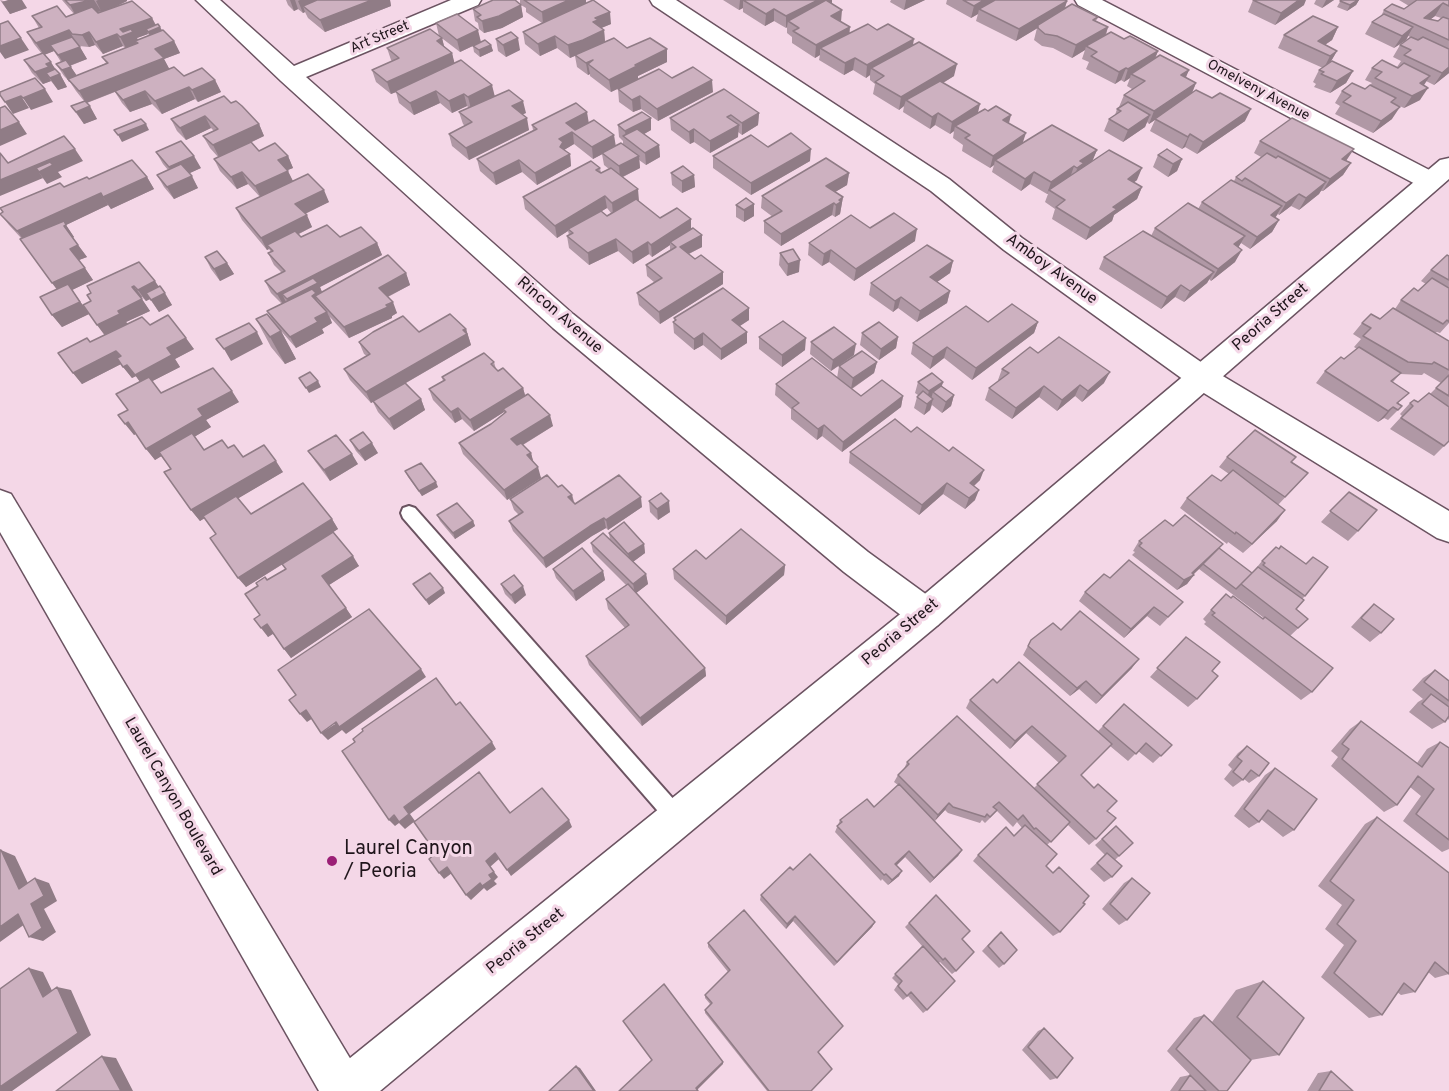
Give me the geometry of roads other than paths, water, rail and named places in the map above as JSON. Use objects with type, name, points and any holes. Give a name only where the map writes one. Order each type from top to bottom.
[{"type":"street","name":"Rincon Avenue","points":[[207,0],[563,321],[856,562],[926,614]]},
{"type":"street","name":"Art Street","points":[[289,76],[470,0]]},
{"type":"street","name":"Amboy Avenue","points":[[661,0],[940,185],[1013,244],[1201,377],[1449,528]]},
{"type":"street","name":"Omelveny Avenue","points":[[1086,0],[1440,174]]},
{"type":"street","name":"Peoria Street","points":[[345,1091],[926,614],[1440,174]]},
{"type":"street","name":"Laurel Canyon Boulevard","points":[[0,503],[345,1091]]},
{"type":"lane","points":[[409,513],[677,818]]},
{"type":"place","name":"Laurel Canyon / Peoria","points":[[332,861]]}]
